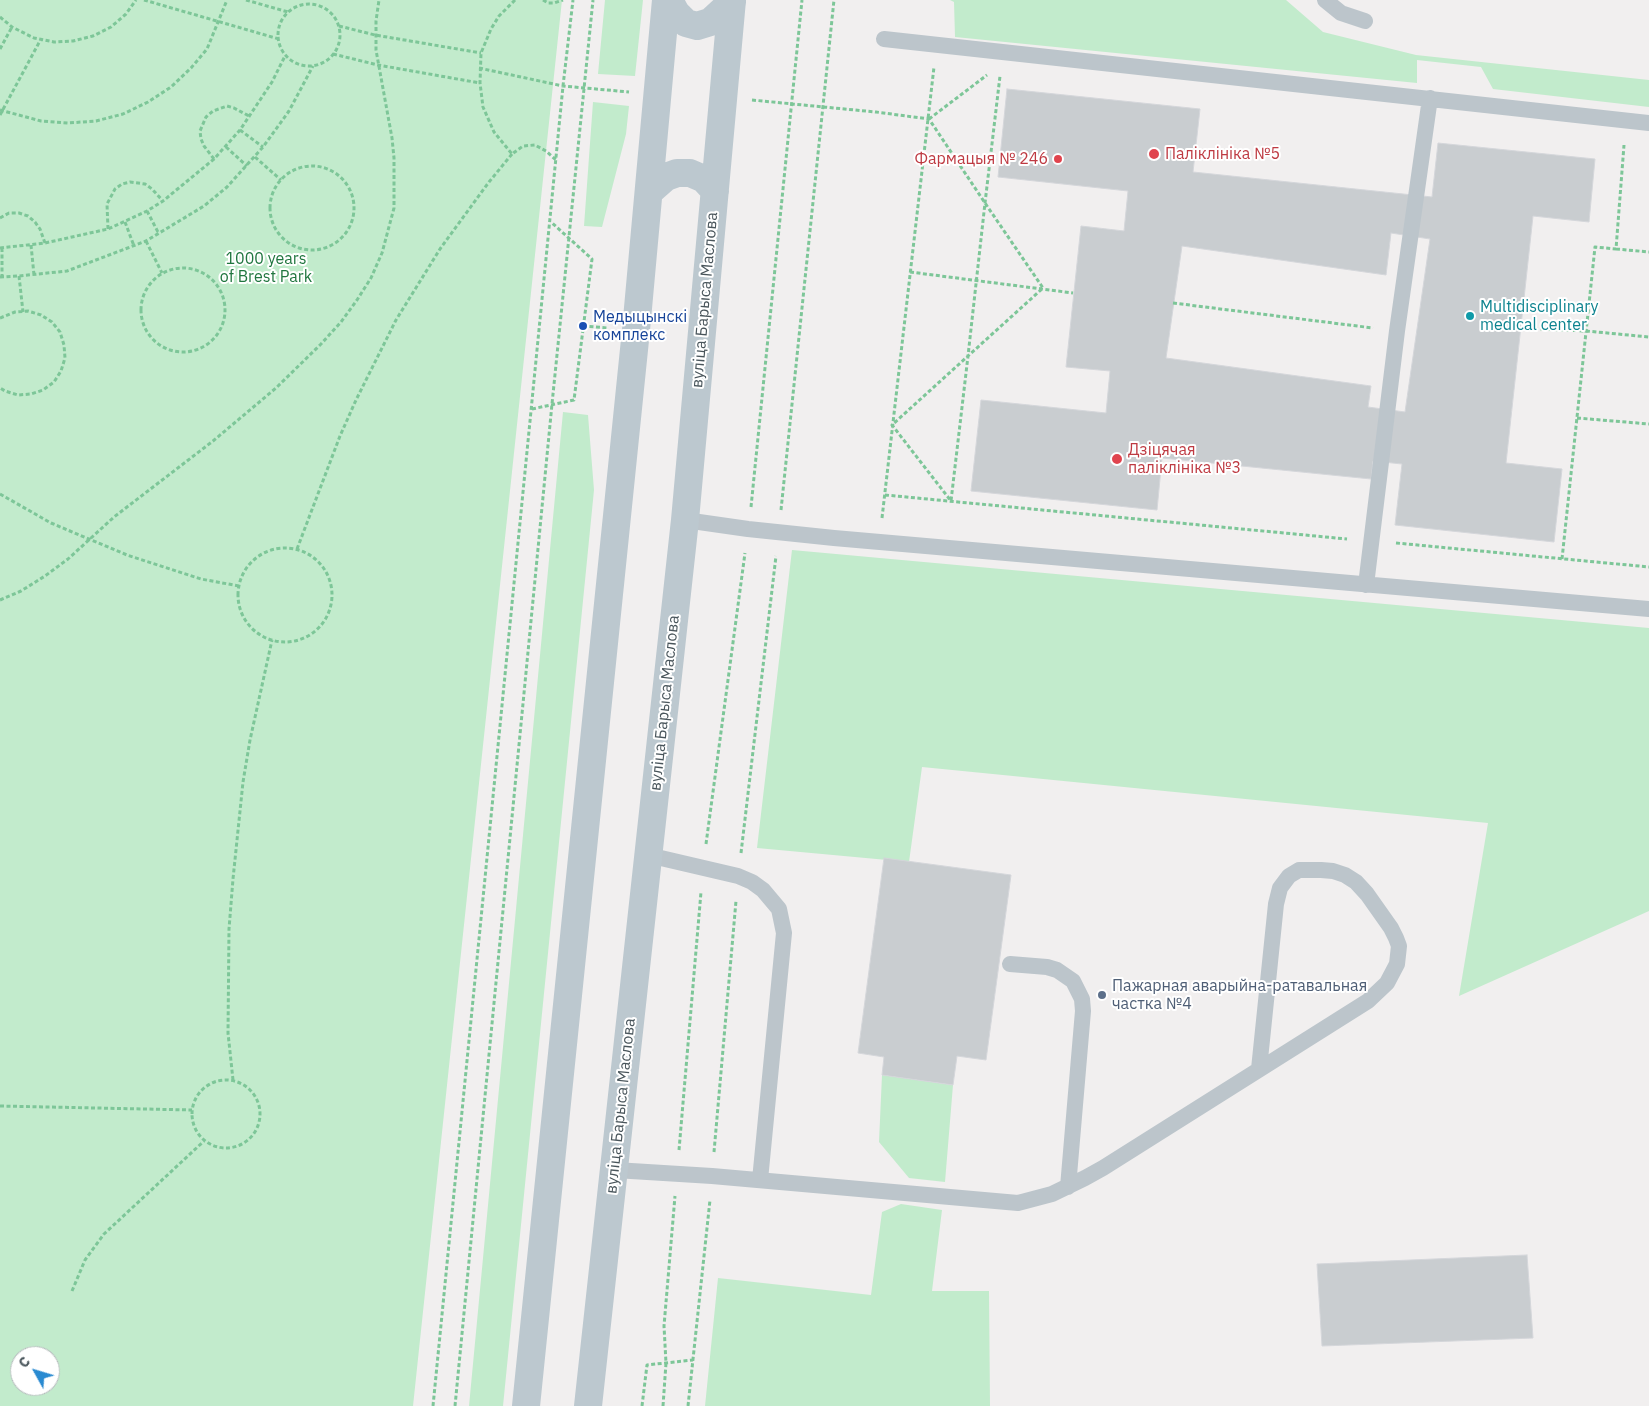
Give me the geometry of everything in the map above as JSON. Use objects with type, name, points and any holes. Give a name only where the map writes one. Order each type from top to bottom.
[{"type":"main road","points":[[668,0],[676,13],[686,23],[697,26],[710,22],[732,1]]},
{"type":"main road","points":[[526,1406],[668,0]]},
{"type":"main road","name":"вуліца Барыса Маслова","points":[[588,1406],[685,520],[732,1]]},
{"type":"main road","points":[[649,192],[666,177],[677,173],[690,173],[704,180],[715,191]]},
{"type":"lane","points":[[1325,0],[1340,13],[1365,21]]},
{"type":"lane","points":[[884,39],[936,45],[1002,58],[1430,98],[1649,122]]},
{"type":"lane","points":[[1366,585],[1397,331],[1430,98]]},
{"type":"lane","points":[[685,520],[779,532],[1649,609]]},
{"type":"lane","points":[[648,856],[738,876],[752,882],[763,890],[779,909],[784,933],[760,1180]]},
{"type":"lane","points":[[615,1170],[712,1176],[1018,1203],[1052,1194],[1097,1171],[1259,1069],[1368,1000],[1387,983],[1397,964],[1399,946],[1392,928],[1364,890],[1345,875],[1333,871],[1299,870],[1289,876],[1280,888],[1276,904],[1259,1069]]},
{"type":"lane","points":[[1010,964],[1057,970],[1073,981],[1082,999],[1083,1011],[1068,1187]]},
{"type":"path","points":[[0,18],[12,27],[34,38],[54,42],[73,41],[93,36],[111,27],[126,14],[136,0]]},
{"type":"path","points":[[144,0],[279,39]]},
{"type":"path","points":[[41,39],[1,112],[41,121],[68,123],[96,121],[123,114],[156,97],[191,68],[207,49],[228,0]]},
{"type":"path","points":[[246,0],[288,12]]},
{"type":"path","points":[[0,600],[21,591],[46,576],[68,559],[114,517],[213,441],[276,388],[341,322],[371,278],[382,253],[394,208],[392,138],[378,65],[375,35],[379,0]]},
{"type":"path","points":[[543,0],[548,3],[554,3],[563,0]]},
{"type":"path","points":[[433,1406],[573,0]]},
{"type":"path","points":[[455,1406],[593,0]]},
{"type":"path","points":[[663,1406],[666,1363],[664,1326],[703,868],[748,529],[802,0]]},
{"type":"path","points":[[688,1406],[712,1176],[738,876],[779,532],[834,0]]},
{"type":"path","points":[[512,154],[494,132],[483,107],[479,68],[481,53],[491,29],[499,16],[513,1]]},
{"type":"path","points":[[300,4],[313,4],[324,7],[339,26],[340,38],[332,54],[328,59],[313,66],[293,62],[281,50],[278,31],[282,19],[288,12],[300,4]]},
{"type":"path","points":[[339,26],[375,35],[481,53]]},
{"type":"path","points":[[0,49],[12,27]]},
{"type":"path","points":[[880,541],[936,45]]},
{"type":"path","points":[[332,54],[378,65],[480,83]]},
{"type":"path","points":[[285,56],[272,82],[240,130],[226,147],[163,201],[147,211],[108,229],[45,243],[1,248],[1,276],[34,275],[66,270],[146,241],[204,206],[227,187],[263,147],[289,111],[313,66]]},
{"type":"path","points":[[824,108],[928,119],[1002,58]]},
{"type":"path","points":[[951,501],[1002,58]]},
{"type":"path","points":[[479,68],[563,86]]},
{"type":"path","points":[[214,159],[204,146],[200,132],[206,117],[213,111],[228,106],[249,116]]},
{"type":"path","points":[[928,119],[1043,288]]},
{"type":"path","points":[[1616,249],[1626,120]]},
{"type":"path","points":[[240,130],[263,147]]},
{"type":"path","points":[[297,550],[340,436],[364,383],[396,320],[440,249],[489,182],[512,154],[522,146],[535,144],[556,160]]},
{"type":"path","points":[[226,147],[246,166]]},
{"type":"path","points":[[255,157],[282,180]]},
{"type":"path","points":[[317,166],[330,170],[341,177],[349,188],[353,200],[354,213],[350,226],[343,236],[333,245],[320,250],[307,250],[294,246],[284,239],[276,229],[271,216],[270,203],[274,190],[282,180],[298,169],[317,166]]},
{"type":"path","points":[[108,229],[106,204],[115,189],[122,184],[130,182],[145,184],[163,201]]},
{"type":"path","points":[[147,211],[159,234]]},
{"type":"path","points":[[0,218],[9,213],[19,213],[28,216],[40,229],[45,243]]},
{"type":"path","points":[[125,222],[134,246]]},
{"type":"path","points":[[532,409],[574,400],[592,260],[551,222]]},
{"type":"path","points":[[146,241],[162,273]]},
{"type":"path","points":[[31,245],[34,275]]},
{"type":"path","points":[[1562,558],[1595,247],[1649,252]]},
{"type":"path","points":[[175,268],[201,271],[212,279],[220,289],[224,301],[224,315],[221,327],[214,338],[203,346],[191,351],[165,348],[154,340],[146,330],[142,318],[141,305],[145,292],[152,281],[162,273],[175,268]]},
{"type":"path","points":[[910,272],[1073,293]]},
{"type":"path","points":[[18,276],[23,312]]},
{"type":"path","points":[[892,426],[1043,288]]},
{"type":"path","points":[[1173,303],[1397,331]]},
{"type":"path","points":[[0,318],[15,312],[28,311],[41,315],[52,322],[60,332],[65,352],[61,371],[54,382],[43,390],[31,394],[18,395],[0,388]]},
{"type":"path","points":[[1521,328],[1586,331],[1649,337]]},
{"type":"path","points":[[1577,418],[1649,424]]},
{"type":"path","points":[[892,426],[951,501]]},
{"type":"path","points":[[0,494],[51,523],[127,555],[201,579],[239,586]]},
{"type":"path","points":[[885,495],[1649,567]]},
{"type":"path","points":[[283,548],[297,550],[311,556],[322,566],[329,578],[332,593],[330,608],[324,621],[314,632],[301,639],[287,642],[272,640],[259,634],[248,624],[241,611],[238,597],[239,586],[246,569],[256,558],[269,551],[283,548]]},
{"type":"path","points":[[233,1080],[228,1013],[229,929],[234,870],[243,782],[250,740],[272,640]]},
{"type":"path","points":[[222,1079],[233,1080],[244,1084],[253,1092],[259,1102],[261,1113],[254,1135],[245,1143],[234,1147],[222,1148],[204,1141],[195,1130],[192,1110],[195,1099],[211,1083],[222,1079]]},
{"type":"path","points":[[0,1106],[192,1110]]},
{"type":"path","points":[[72,1291],[85,1260],[104,1234],[204,1141]]},
{"type":"path","points":[[642,1406],[647,1365],[693,1360]]},
{"type":"green space","name":"1000 years of Brest Park","points":[[0,0],[562,0],[413,1406],[0,1406]]},
{"type":"green space","points":[[605,0],[643,0],[635,76],[598,74]]},
{"type":"green space","points":[[950,0],[1286,0],[1323,32],[1416,55],[1649,80],[1649,107],[1493,89],[1481,67],[1417,60],[1417,83],[955,37],[954,2]]},
{"type":"green space","points":[[593,102],[629,106],[626,134],[602,227],[584,226]]},
{"type":"green space","points":[[563,412],[588,415],[594,490],[503,1406],[469,1406]]},
{"type":"green space","points":[[792,550],[1649,628],[1649,911],[1459,996],[1488,823],[922,767],[909,862],[757,848]]},
{"type":"green space","points":[[882,1075],[953,1085],[945,1182],[909,1178],[879,1142]]},
{"type":"green space","points":[[901,1204],[942,1210],[932,1291],[989,1291],[990,1406],[705,1406],[718,1278],[871,1295],[882,1212]]},
{"type":"building","name":"Multidisciplinary medical center","points":[[1007,89],[1200,109],[1193,172],[1432,197],[1438,143],[1595,159],[1589,222],[1533,216],[1506,463],[1562,469],[1554,542],[1395,525],[1402,464],[1373,461],[1371,479],[1162,458],[1157,510],[971,491],[981,400],[1106,413],[1110,371],[1066,367],[1081,226],[1124,231],[1128,191],[998,177]],"holes":[[[1391,233],[1430,239],[1405,412],[1368,407],[1371,386],[1166,358],[1182,246],[1386,275]]]},
{"type":"building","points":[[884,858],[1011,875],[986,1060],[957,1056],[953,1085],[882,1075],[884,1057],[858,1053]]},
{"type":"building","points":[[1527,1255],[1533,1338],[1322,1346],[1317,1264]]},
{"type":"place","name":"Паліклініка №5","points":[[1154,154]]},
{"type":"place","name":"Фармацыя № 246","points":[[1058,159]]},
{"type":"place","name":"Multidisciplinary medical center","points":[[1470,316]]},
{"type":"place","name":"Медыцынскі комплекс","points":[[583,326]]},
{"type":"place","name":"Дзіцячая паліклініка №3","points":[[1117,459]]},
{"type":"place","name":"Пажарная аварыйна-ратавальная частка №4","points":[[1102,995]]}]
